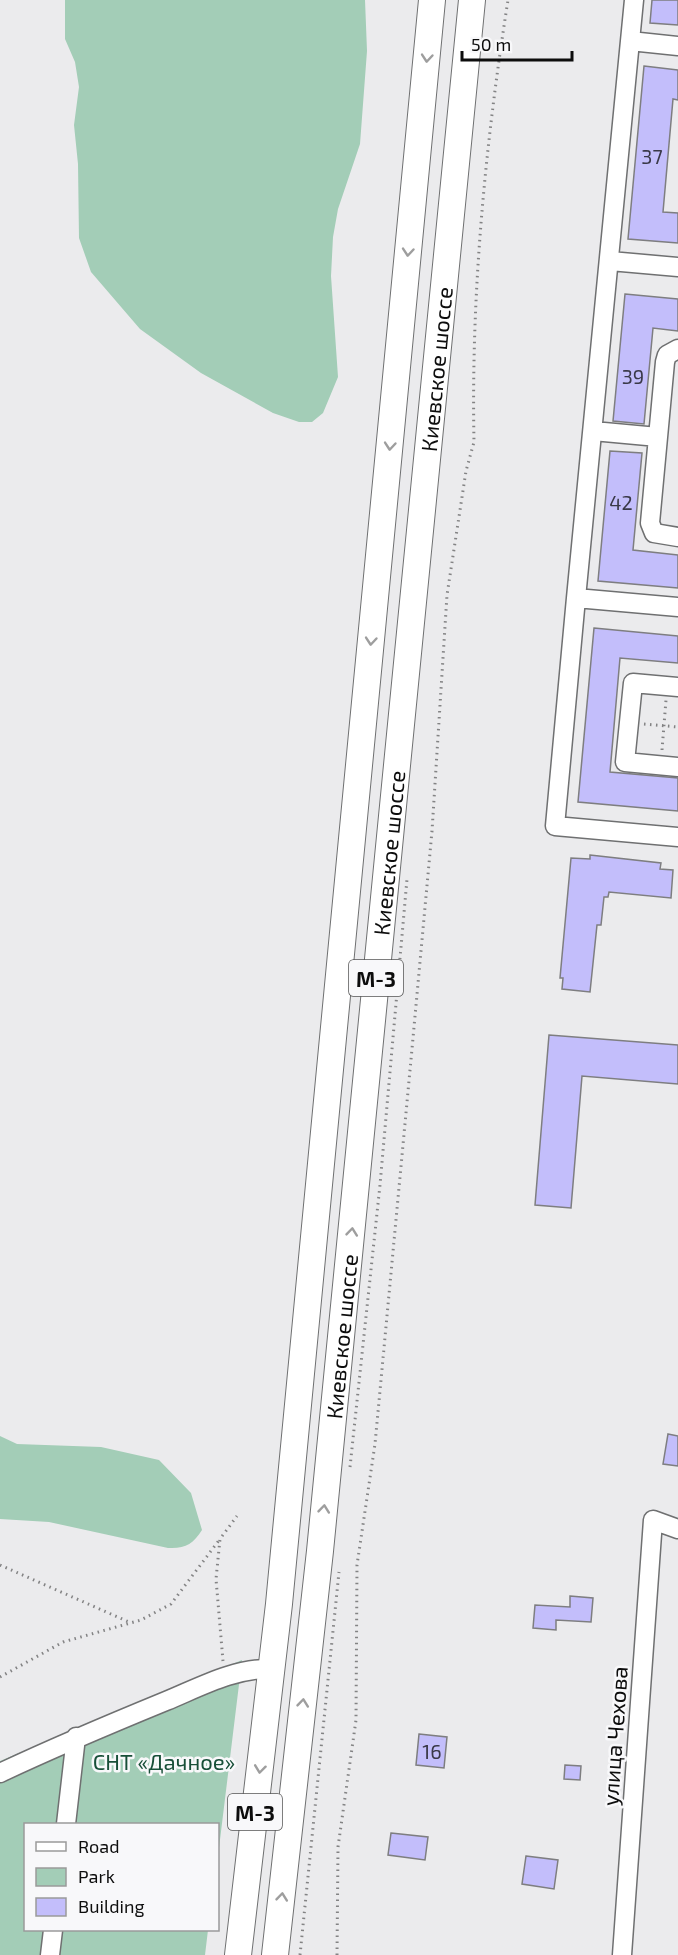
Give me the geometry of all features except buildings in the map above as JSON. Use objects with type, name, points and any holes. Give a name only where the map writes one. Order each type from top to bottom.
[{"type":"highway","name":"Киевское шоссе","points":[[238,1955],[271,1669],[432,0]]},
{"type":"highway","name":"Киевское шоссе","points":[[275,1955],[320,1551],[472,0]]},
{"type":"street","points":[[634,0],[555,826],[678,837]]},
{"type":"street","points":[[630,41],[678,46]]},
{"type":"street","points":[[610,261],[678,267]]},
{"type":"street","points":[[678,349],[667,355],[665,362],[650,529],[654,533],[678,537]]},
{"type":"street","points":[[593,431],[658,437]]},
{"type":"street","points":[[576,597],[678,607]]},
{"type":"street","points":[[669,766],[626,762],[633,683],[673,687]]},
{"type":"street","name":"улица Чехова","points":[[622,1955],[654,1520],[678,1529]]},
{"type":"street","points":[[0,1773],[76,1737],[231,1675],[253,1668],[271,1669]]},
{"type":"street","points":[[66,1823],[76,1737]]},
{"type":"street","points":[[50,1955],[53,1931]]},
{"type":"path","points":[[337,1955],[338,1847],[356,1720],[357,1564],[375,1444],[413,1038],[432,831],[447,595],[466,471],[474,442],[479,257],[492,104],[508,0]]},
{"type":"path","points":[[669,766],[664,726],[673,687]]},
{"type":"path","points":[[629,723],[678,727]]},
{"type":"path","points":[[0,1677],[63,1642],[130,1623],[171,1604],[237,1516]]},
{"type":"path","points":[[220,1539],[216,1579],[220,1642],[222,1658],[231,1675]]},
{"type":"path","points":[[0,1565],[130,1623]]},
{"type":"green space","points":[[65,0],[365,0],[367,51],[360,144],[338,209],[333,237],[331,276],[338,377],[323,413],[312,422],[299,422],[273,413],[201,373],[140,329],[91,272],[79,238],[78,164],[74,125],[79,87],[75,62],[65,39]]},
{"type":"green space","points":[[0,1436],[17,1444],[101,1447],[159,1460],[191,1493],[202,1530],[188,1545],[168,1548],[49,1522],[0,1519]]},
{"type":"green space","name":"СНТ «Дачное»","points":[[242,1660],[219,1848],[219,1823],[24,1823],[24,1931],[208,1931],[205,1955],[0,1955],[0,1761]]}]
